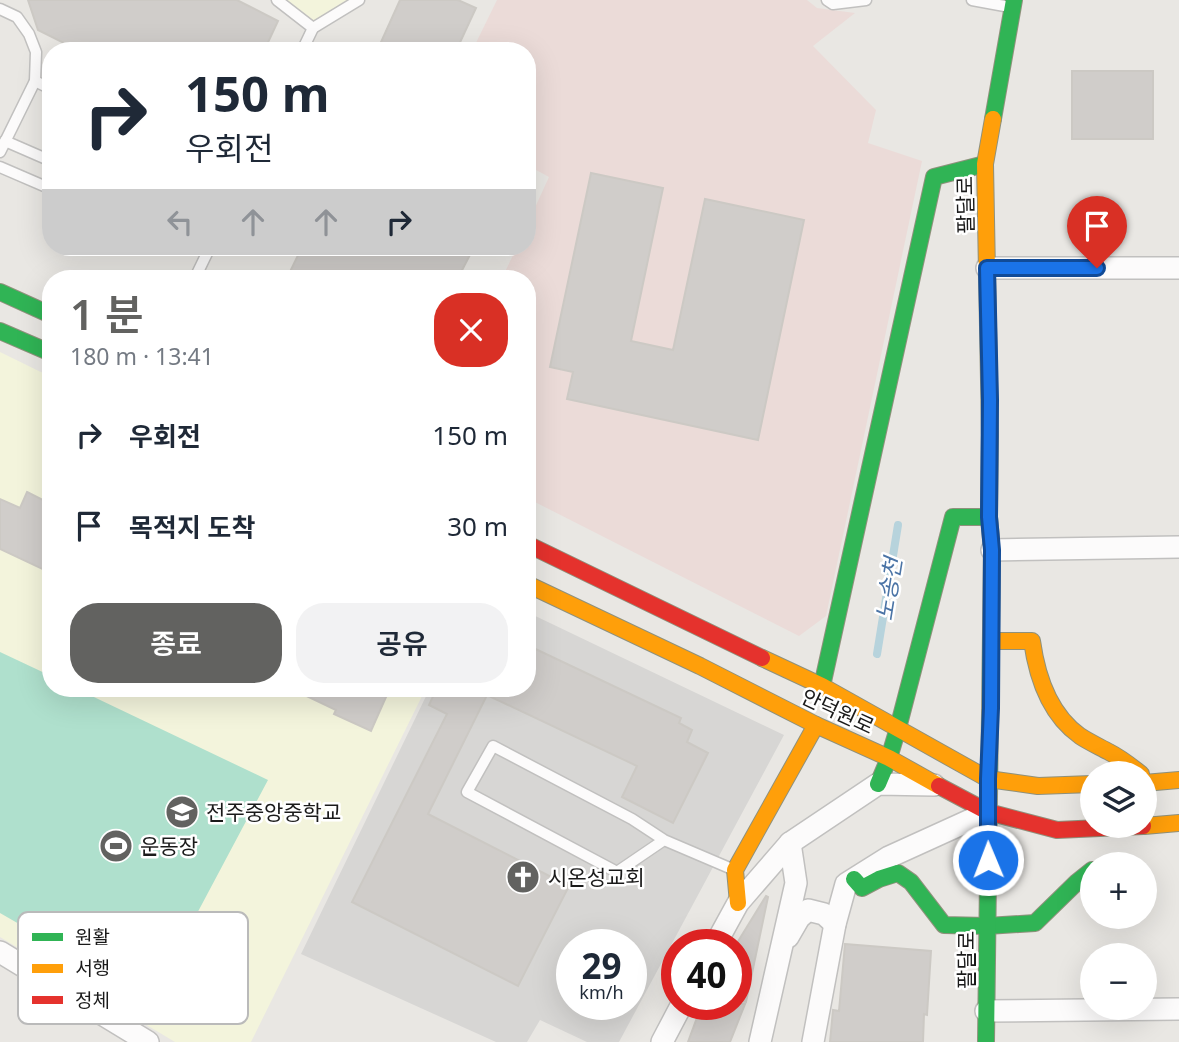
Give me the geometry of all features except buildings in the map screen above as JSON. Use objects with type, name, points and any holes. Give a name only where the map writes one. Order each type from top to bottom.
[{"type":"street","name":"팔달로","points":[[986,1042],[992,550],[989,517],[990,400],[985,164],[1013,4]]},
{"type":"street","points":[[822,686],[934,177],[985,164]]},
{"type":"street","points":[[987,268],[1179,268]]},
{"type":"street","points":[[0,292],[42,311]]},
{"type":"street","points":[[0,331],[42,349]]},
{"type":"street","points":[[724,929],[738,903],[790,843],[878,783],[898,728],[953,517],[989,517]]},
{"type":"street","points":[[992,550],[1179,547]]},
{"type":"street","name":"안덕원로","points":[[536,548],[822,686],[988,779]]},
{"type":"street","name":"안덕원로","points":[[536,588],[889,758],[988,812],[1057,830],[1080,832]]},
{"type":"street","points":[[992,641],[1032,641],[1033,656],[1047,699],[1074,732],[1122,761]]},
{"type":"street","points":[[738,903],[734,870],[816,725]]},
{"type":"street","points":[[878,783],[940,785],[988,779],[1038,786],[1080,784]]},
{"type":"street","points":[[1157,779],[1179,780]]},
{"type":"street","points":[[813,1042],[835,925],[846,884],[889,857],[988,812]]},
{"type":"street","name":"안덕원로","points":[[1157,825],[1179,823]]},
{"type":"street","points":[[760,1042],[796,883],[790,843]]},
{"type":"street","points":[[854,879],[862,888],[898,873],[911,882],[944,925],[987,926],[1035,923],[1080,880]]},
{"type":"street","points":[[783,945],[808,910],[824,914],[835,925]]},
{"type":"street","points":[[0,952],[18,963]]},
{"type":"street","points":[[986,1011],[1179,1009]]},
{"type":"street","points":[[662,1042],[674,1020]]},
{"type":"street","points":[[118,1024],[148,1042]]},
{"type":"lane","points":[[277,0],[313,28]]},
{"type":"lane","points":[[306,42],[313,28],[359,0]]},
{"type":"lane","points":[[827,0],[833,4],[866,0]]},
{"type":"lane","points":[[972,0],[1013,4]]},
{"type":"lane","points":[[0,9],[17,17],[29,34],[36,52],[34,81],[0,152]]},
{"type":"lane","points":[[34,81],[42,85]]},
{"type":"lane","points":[[5,141],[42,157]]},
{"type":"lane","points":[[0,167],[42,186]]},
{"type":"lane","points":[[664,840],[617,872],[467,792],[493,746],[632,819],[664,840],[734,870]]},
{"type":"shaded area","points":[[277,0],[359,0],[313,28]]},
{"type":"shaded area","points":[[497,0],[807,0],[817,8],[855,13],[813,46],[876,110],[868,143],[922,161],[826,616],[799,636],[536,503],[536,270],[506,270],[513,256],[536,256],[536,205],[549,177],[536,170],[536,42],[476,42]]},
{"type":"shaded area","name":"전주중앙중학교","points":[[0,352],[42,373],[42,697],[422,697],[251,1042],[175,1042],[145,1024],[248,1024],[248,912],[18,912],[18,948],[0,937]]},
{"type":"shaded area","name":"시온성교회","points":[[536,616],[784,735],[680,929],[661,929],[661,964],[647,990],[647,929],[556,929],[556,1020],[631,1020],[619,1042],[587,1042],[540,1020],[527,1042],[496,1042],[301,954],[426,697],[536,697]]},
{"type":"shaded area","name":"운동장","points":[[0,652],[42,672],[42,697],[94,697],[268,780],[198,912],[18,912],[18,923],[0,913]]},
{"type":"waterway","name":"노송천","points":[[877,654],[898,525]]},
{"type":"traffic: fast","points":[[993,119],[1014,0]]},
{"type":"traffic: fast","points":[[822,686],[934,177],[985,164]]},
{"type":"traffic: fast","points":[[0,292],[42,311]]},
{"type":"traffic: fast","points":[[0,331],[42,349]]},
{"type":"traffic: fast","points":[[986,1042],[992,550],[989,517],[990,435]]},
{"type":"traffic: fast","points":[[878,784],[898,728],[953,517],[989,517]]},
{"type":"traffic: fast","points":[[854,879],[862,888],[898,873],[911,882],[944,925],[987,926],[1035,923],[1080,880]]},
{"type":"traffic: slow","points":[[990,435],[985,164],[993,119]]},
{"type":"traffic: slow","points":[[536,588],[889,758],[939,786]]},
{"type":"traffic: slow","points":[[992,641],[1032,641],[1041,681],[1060,717],[1080,736],[1123,761]]},
{"type":"traffic: slow","points":[[762,658],[822,686],[988,779],[1038,786],[1080,784]]},
{"type":"traffic: slow","points":[[738,903],[735,870],[816,725]]},
{"type":"traffic: slow","points":[[1157,782],[1179,780]]},
{"type":"traffic: slow","points":[[1157,825],[1179,823]]},
{"type":"traffic: jam","points":[[536,548],[762,658]]},
{"type":"traffic: jam","points":[[939,786],[988,812],[1057,830],[1080,829]]},
{"type":"place","name":"전주중앙중학교","points":[[182,812]]},
{"type":"place","name":"운동장","points":[[116,846]]},
{"type":"place","name":"시온성교회","points":[[523,877]]},
{"type":"route","points":[[988,860],[992,550],[989,517],[987,268],[1097,268]]}]
